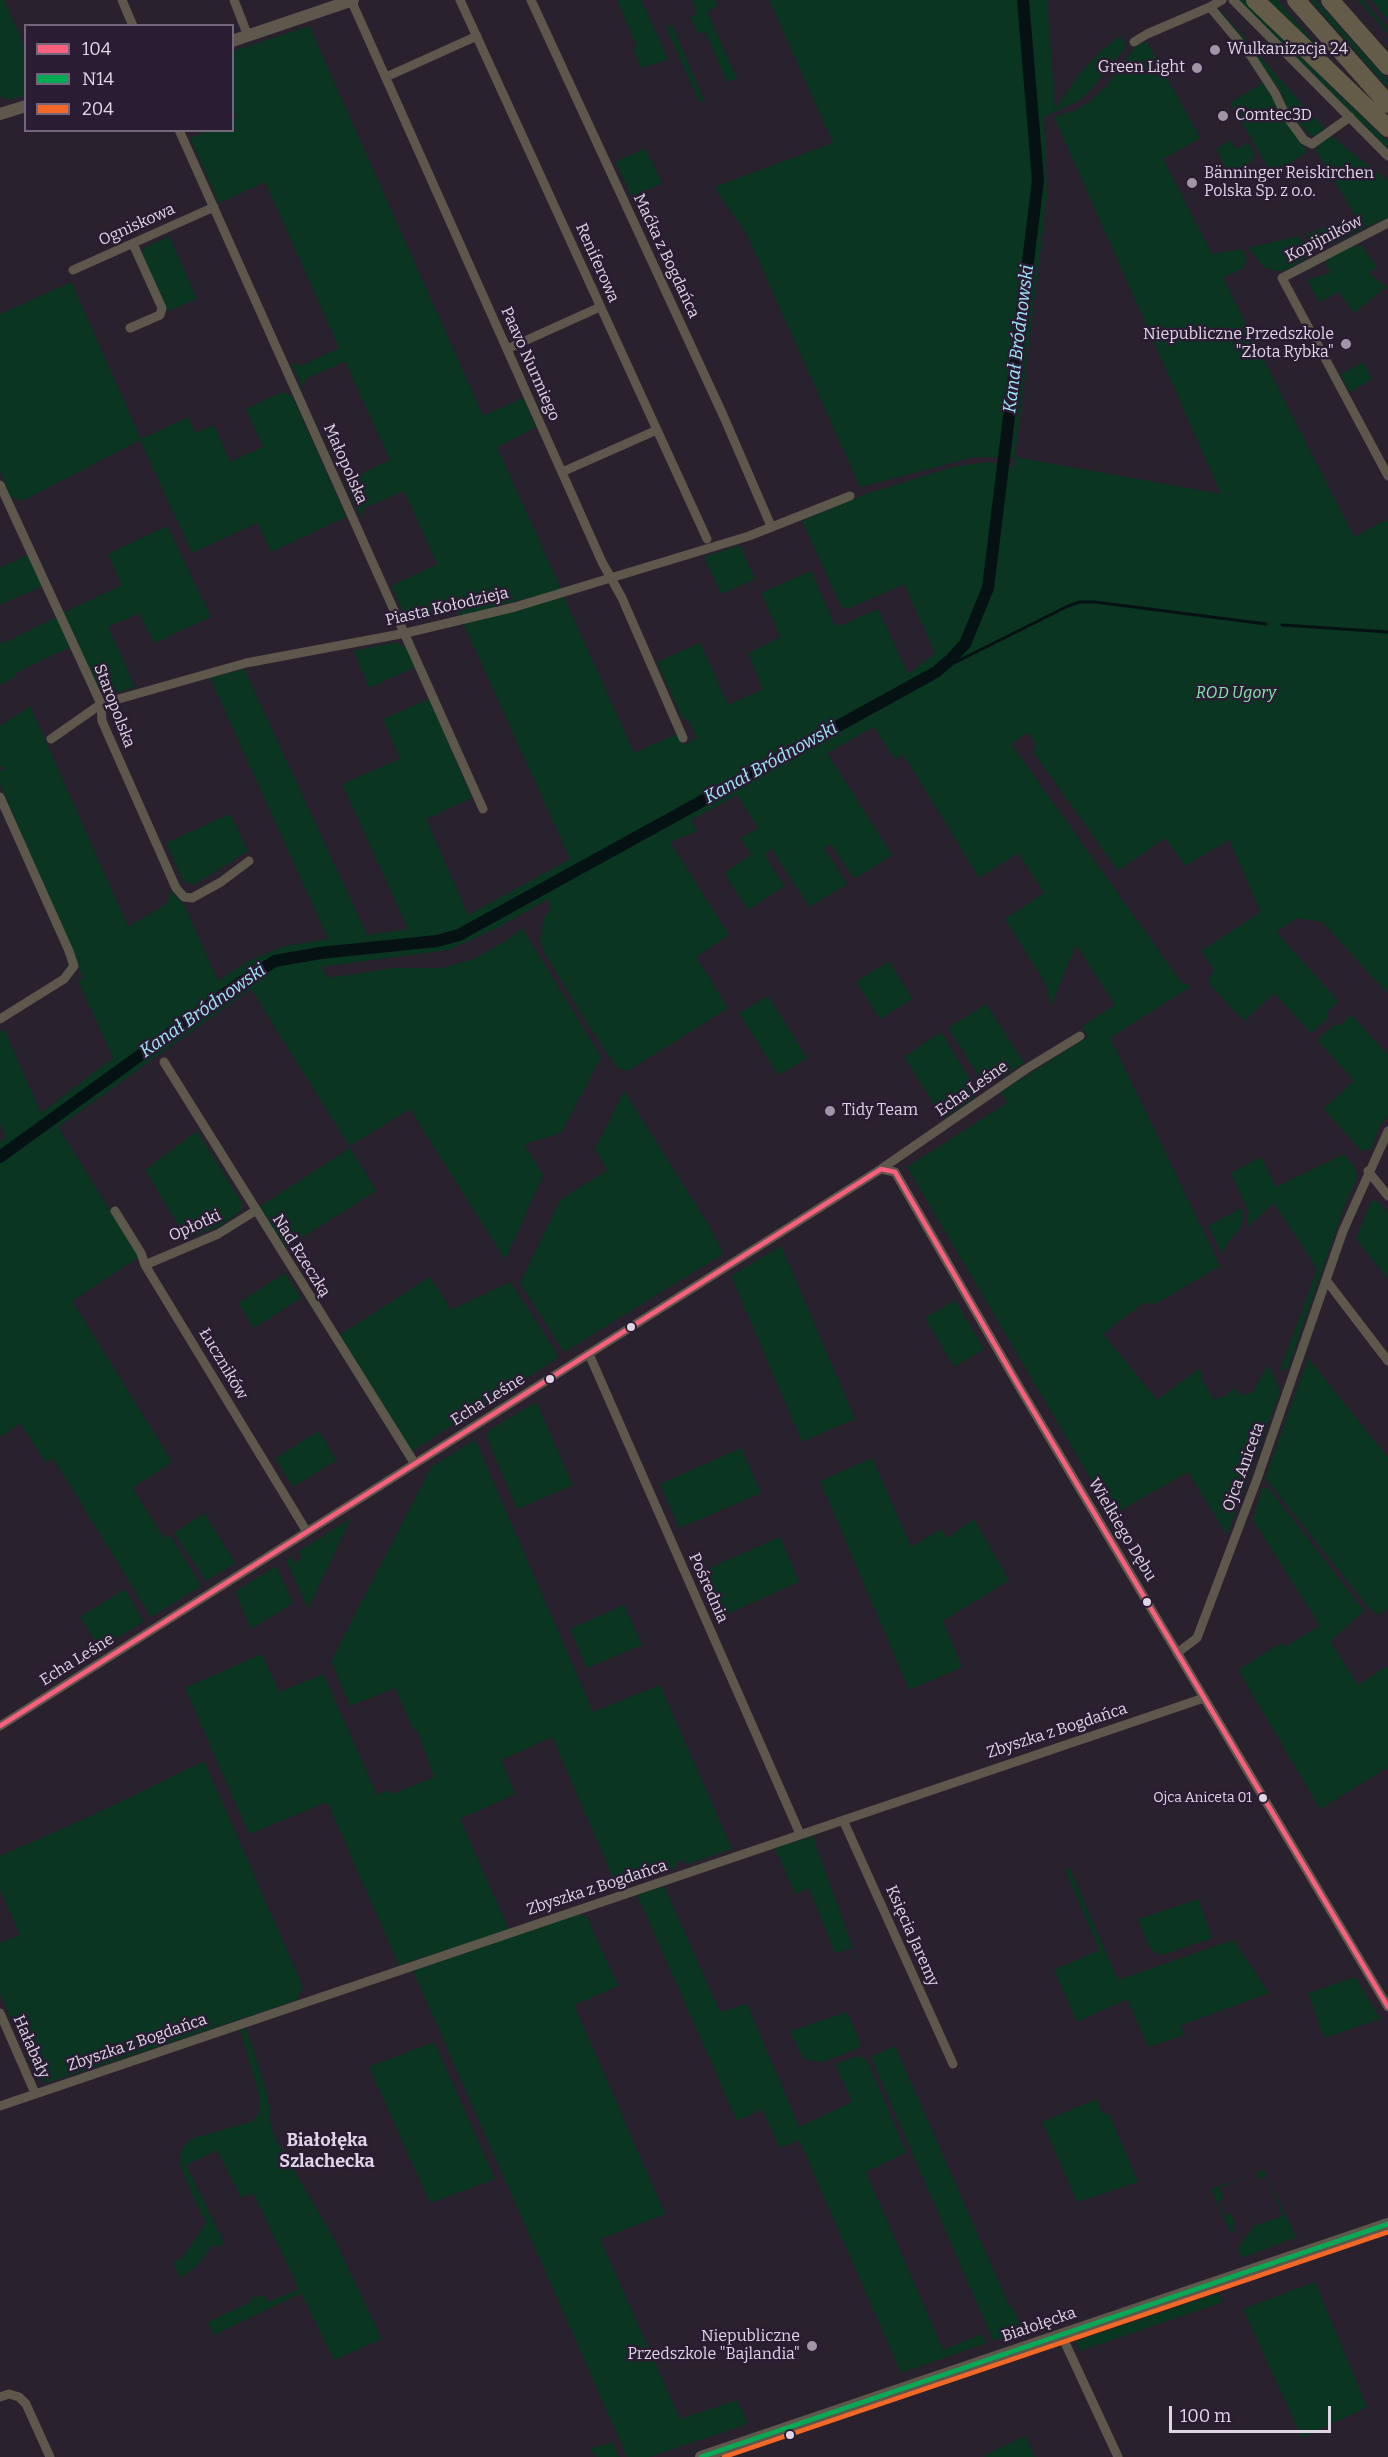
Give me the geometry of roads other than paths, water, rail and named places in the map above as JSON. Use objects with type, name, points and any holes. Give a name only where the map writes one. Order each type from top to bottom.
[{"type":"highway","points":[[1255,0],[1388,128]]},
{"type":"highway","points":[[1296,0],[1388,104]]},
{"type":"highway","points":[[1330,0],[1388,66]]},
{"type":"highway","points":[[1345,0],[1388,60]]},
{"type":"street","points":[[122,0],[132,24]]},
{"type":"street","points":[[234,0],[248,36]]},
{"type":"street","points":[[234,40],[352,0]]},
{"type":"street","name":"Paavo Nurmiego","points":[[352,0],[602,562],[612,578],[684,738]]},
{"type":"street","name":"Reniferowa","points":[[460,0],[707,539]]},
{"type":"street","name":"Maćka z Bogdańca","points":[[531,0],[723,415],[771,526]]},
{"type":"street","points":[[1134,42],[1222,0]]},
{"type":"street","points":[[1233,0],[1388,156]]},
{"type":"street","points":[[1210,7],[1251,56],[1285,114],[1308,143],[1312,144],[1350,117]]},
{"type":"street","points":[[386,77],[477,36]]},
{"type":"street","points":[[0,114],[24,107]]},
{"type":"street","name":"Małopolska","points":[[180,132],[483,809]]},
{"type":"street","name":"Ogniskowa","points":[[73,270],[214,207]]},
{"type":"street","name":"Kopijników","points":[[1388,224],[1282,278],[1388,476]]},
{"type":"street","points":[[130,328],[160,315],[162,308],[133,244]]},
{"type":"street","points":[[507,348],[600,307]]},
{"type":"street","points":[[562,472],[657,430]]},
{"type":"street","name":"Staropolska","points":[[0,484],[101,704],[102,722],[176,888],[184,897],[192,898],[221,882],[249,861]]},
{"type":"street","name":"Piasta Kołodzieja","points":[[51,739],[101,704],[246,663],[406,633],[515,607],[749,536],[850,496]]},
{"type":"street","points":[[0,797],[74,966],[64,979],[0,1019]]},
{"type":"street","name":"Echa Leśne","points":[[1,1723],[880,1169],[1026,1069],[1080,1036]]},
{"type":"street","name":"Nad Rzeczką","points":[[164,1062],[414,1464]]},
{"type":"street","name":"Ojca Aniceta","points":[[1177,1653],[1197,1638],[1257,1479],[1343,1231],[1368,1171],[1388,1131]]},
{"type":"street","name":"Wielkiego Dębu","points":[[880,1169],[894,1172],[1388,2007]]},
{"type":"street","points":[[1368,1171],[1388,1196]]},
{"type":"street","name":"Łuczników","points":[[115,1211],[141,1253],[145,1265],[307,1532]]},
{"type":"street","name":"Opłotki","points":[[145,1265],[218,1234],[255,1211]]},
{"type":"street","points":[[1326,1280],[1388,1360]]},
{"type":"street","name":"Pośrednia","points":[[589,1354],[800,1834]]},
{"type":"street","name":"Zbyszka z Bogdańca","points":[[0,2106],[1204,1698]]},
{"type":"street","name":"Księcia Jaremy","points":[[843,1820],[953,2064]]},
{"type":"street","name":"Hałabały","points":[[0,2013],[36,2093]]},
{"type":"street","name":"Białołęcka","points":[[701,2457],[1388,2224]]},
{"type":"street","points":[[1061,2334],[1118,2457]]},
{"type":"street","points":[[4,2396],[19,2397],[26,2404],[50,2457]]},
{"type":"waterway","name":"Kanał Bródnowski","points":[[0,1157],[237,985],[275,961],[320,953],[437,941],[459,935],[936,672],[965,644],[988,588],[1038,180],[1023,0]]},
{"type":"waterway","points":[[936,672],[1080,602],[1266,624]]},
{"type":"waterway","points":[[1282,625],[1388,632]]},
{"type":"place","name":"Wulkanizacja 24","points":[[1215,50]]},
{"type":"place","name":"Green Light","points":[[1197,68]]},
{"type":"place","name":"Comtec3D","points":[[1223,116]]},
{"type":"place","name":"Bänninger Reiskirchen Polska Sp. z o.o.","points":[[1192,183]]},
{"type":"place","name":"Niepubliczne Przedszkole \"Złota Rybka\"","points":[[1346,344]]},
{"type":"place","name":"Tidy Team","points":[[830,1111]]},
{"type":"place","name":"Ojca Aniceta 01","points":[[1263,1798]]},
{"type":"place","name":"Niepubliczne Przedszkole \"Bajlandia\"","points":[[812,2346]]},
{"type":"district","name":"Białołęka Szlachecka","points":[[327,2151]]},
{"type":"park label","name":"ROD Ugory","points":[[1236,694]]}]
